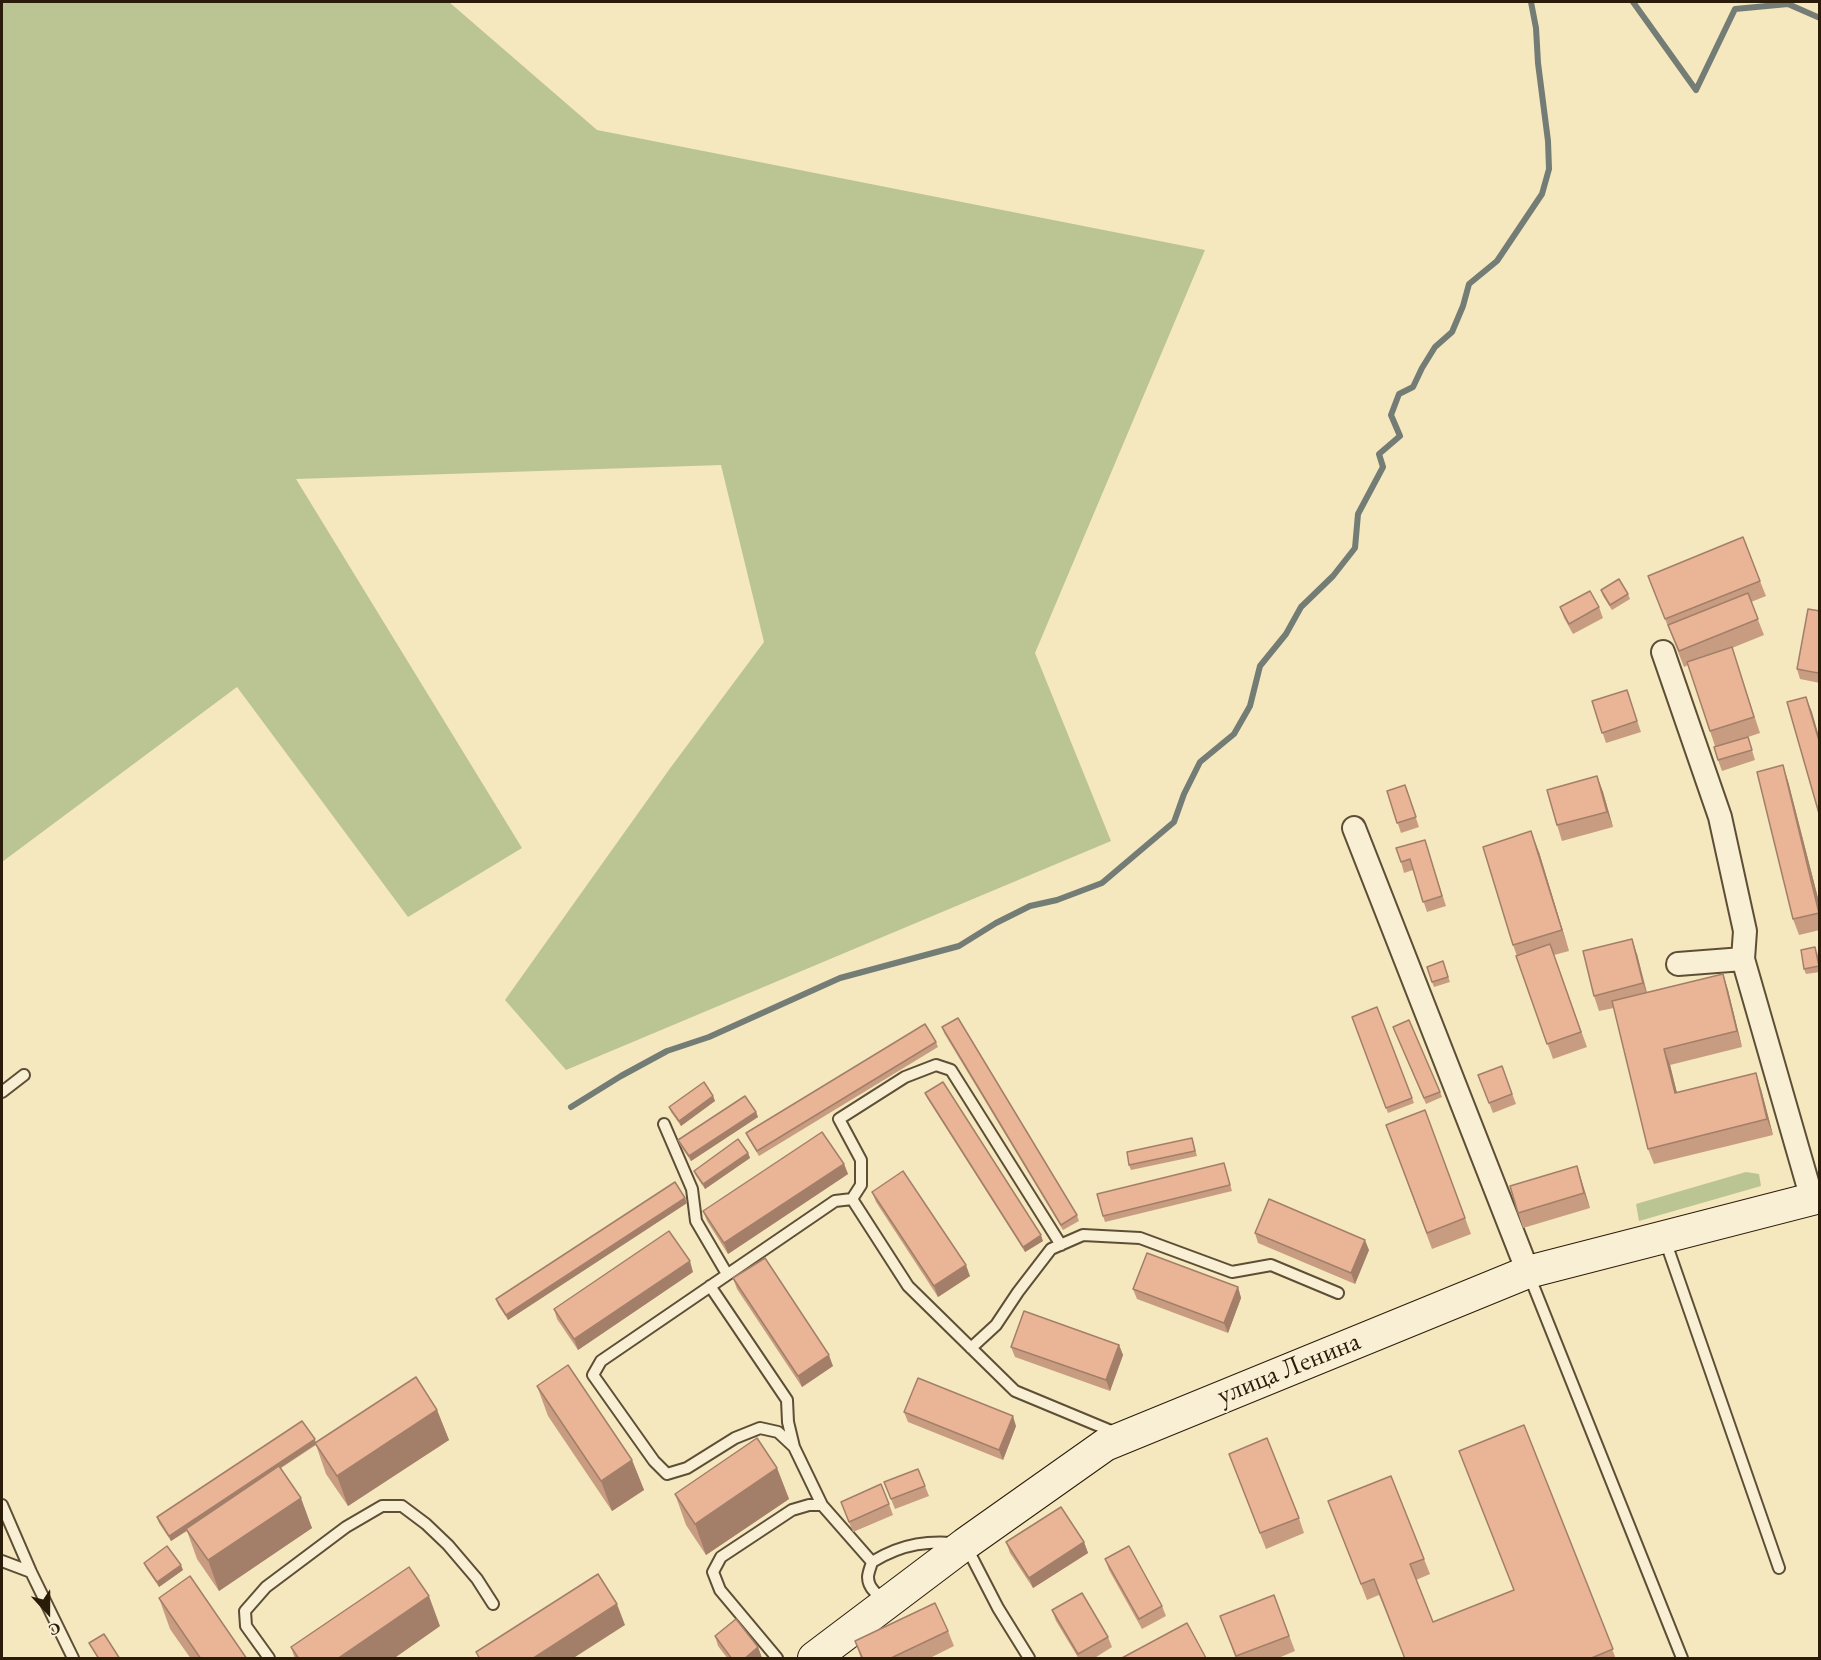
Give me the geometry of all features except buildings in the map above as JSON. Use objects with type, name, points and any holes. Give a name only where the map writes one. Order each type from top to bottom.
[{"type":"street","points":[[1663,651],[1720,817],[1745,931],[1743,959],[1816,1198]]},
{"type":"street","points":[[1354,828],[1528,1272]]},
{"type":"street","points":[[1678,964],[1743,959]]},
{"type":"street","name":"улица Ленина","points":[[826,1655],[965,1544],[1105,1445],[1528,1272],[1816,1198]]},
{"type":"lane","points":[[852,1199],[861,1185],[861,1160],[839,1119],[905,1077],[936,1065],[951,1070],[1061,1245]]},
{"type":"lane","points":[[2,1092],[24,1075]]},
{"type":"lane","points":[[664,1124],[692,1189],[696,1221],[727,1274]]},
{"type":"lane","points":[[794,1448],[778,1432],[760,1428],[735,1438],[687,1468],[667,1474],[654,1461],[593,1375],[601,1360],[727,1274],[835,1201],[852,1199]]},
{"type":"lane","points":[[852,1199],[908,1286],[1014,1391],[1124,1437]]},
{"type":"lane","points":[[971,1347],[996,1325],[1018,1292],[1052,1249],[1083,1235],[1140,1238],[1232,1272],[1271,1265],[1338,1293]]},
{"type":"lane","points":[[1664,1237],[1779,1568]]},
{"type":"lane","points":[[1528,1272],[1682,1659]]},
{"type":"lane","points":[[710,1286],[787,1400],[788,1422],[794,1448],[822,1505],[873,1562]]},
{"type":"lane","points":[[2,1505],[73,1659]]},
{"type":"lane","points":[[777,1659],[720,1590],[713,1572],[721,1557],[792,1510],[809,1505],[822,1505]]},
{"type":"lane","points":[[269,1659],[246,1626],[245,1611],[266,1587],[346,1527],[382,1506],[402,1506],[426,1524],[448,1545],[477,1579],[493,1604]]},
{"type":"lane","points":[[892,1600],[883,1598],[872,1590],[868,1577],[873,1562],[892,1550],[914,1545],[942,1541],[965,1544],[998,1608],[1029,1659]]},
{"type":"lane","points":[[2,1561],[31,1572]]},
{"type":"green space","points":[[2,2],[449,2],[597,130],[1205,250],[1035,653],[1111,841],[566,1070],[505,1000],[671,767],[764,642],[721,465],[296,479],[522,848],[408,917],[237,687],[2,862]]},
{"type":"green space","points":[[1746,1172],[1759,1174],[1761,1186],[1639,1221],[1636,1204]]},
{"type":"waterway","points":[[571,1107],[667,1051],[709,1037],[840,978],[959,946],[996,923],[1030,906],[1057,900],[1102,883],[1174,822],[1184,794],[1200,762],[1234,734],[1250,706],[1260,666],[1286,634],[1301,607],[1333,576],[1355,548],[1358,514],[1383,467],[1379,454],[1400,436],[1391,415],[1399,394],[1413,387],[1435,347],[1452,332],[1469,284],[1497,261],[1542,194],[1549,169],[1548,141],[1536,28],[1531,2]]},
{"type":"waterway","points":[[1633,2],[1696,90],[1735,9],[1788,4],[1820,18]]}]
